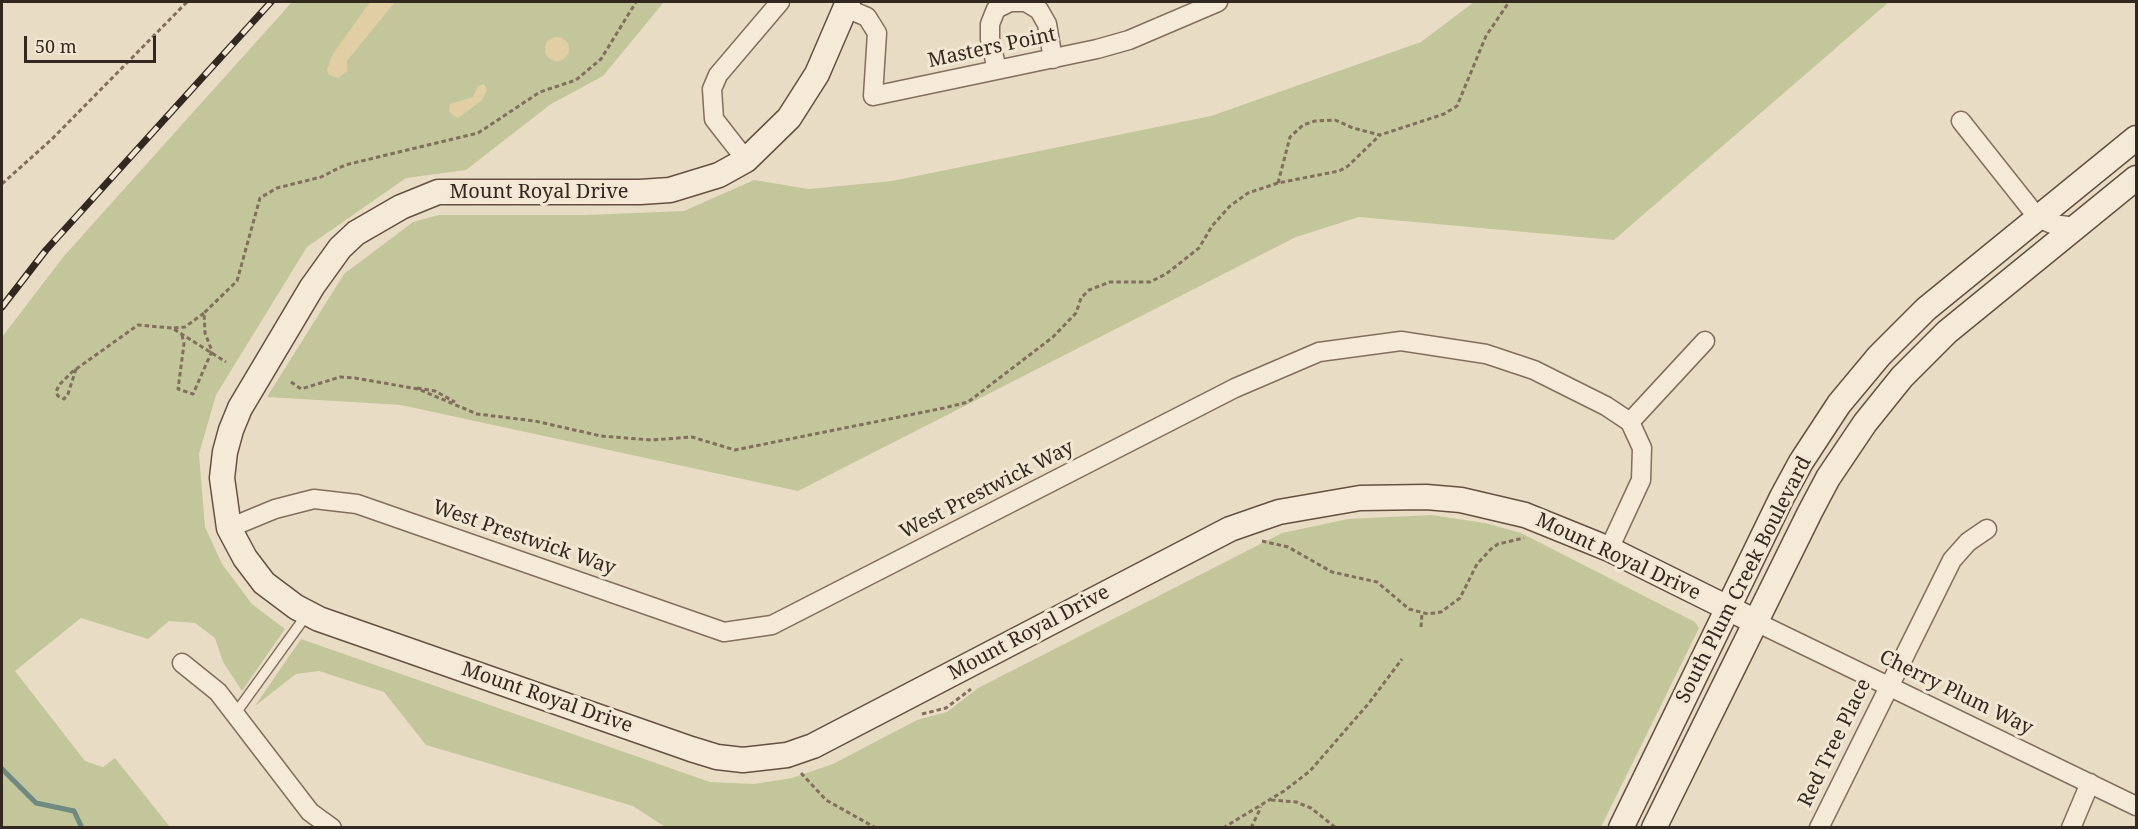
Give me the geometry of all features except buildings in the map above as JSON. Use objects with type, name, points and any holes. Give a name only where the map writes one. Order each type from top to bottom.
[{"type":"street","points":[[746,160],[714,119],[712,89],[718,75],[780,2]]},
{"type":"street","points":[[998,70],[990,39],[990,24],[996,9],[1010,2],[1026,2],[1039,10],[1047,24],[1053,59]]},
{"type":"street","name":"Masters Point","points":[[847,5],[867,17],[876,33],[873,96],[1053,59],[1129,40],[1218,2]]},
{"type":"street","name":"Mount Royal Drive","points":[[847,5],[817,74],[804,97],[773,137],[746,160],[700,182],[670,190],[438,192],[420,197],[356,233],[340,248],[312,287],[240,408],[231,430],[222,478],[229,528],[245,558],[264,583],[278,596],[308,614],[691,749],[717,757],[742,760],[787,755],[813,746],[1195,545],[1230,529],[1279,512],[1360,498],[1426,497],[1461,500],[1525,515],[1609,549],[1756,622]]},
{"type":"street","points":[[1961,122],[2038,218],[2052,224],[2076,227]]},
{"type":"street","name":"South Plum Creek Boulevard","points":[[1621,828],[1801,462],[1852,388],[1926,309],[2136,138]]},
{"type":"street","name":"South Plum Creek Boulevard","points":[[1654,828],[1828,478],[1882,400],[1947,332],[2136,178]]},
{"type":"street","name":"West Prestwick Way","points":[[229,528],[275,509],[314,499],[357,504],[724,632],[772,625],[1235,388],[1319,352],[1401,341],[1486,354],[1534,370],[1606,406],[1630,422]]},
{"type":"street","points":[[1609,549],[1641,480],[1642,448],[1630,422],[1705,341]]},
{"type":"street","name":"Red Tree Place","points":[[1819,828],[1952,560],[1968,542],[1987,529]]},
{"type":"street","name":"Cherry Plum Way","points":[[1756,622],[2136,806]]},
{"type":"street","points":[[182,663],[218,692],[310,812],[332,828]]},
{"type":"street","points":[[2071,828],[2090,783]]},
{"type":"lane","points":[[235,714],[308,614]]},
{"type":"path","points":[[2,184],[51,139],[187,2]]},
{"type":"path","points":[[76,369],[68,394],[64,399],[58,396],[56,392],[59,386],[76,369],[138,325],[185,327],[204,313],[237,281],[260,198],[277,188],[311,180],[345,165],[478,133],[540,92],[576,80],[593,66],[601,59],[636,2]]},
{"type":"path","points":[[291,382],[301,389],[340,376],[410,388],[459,405],[477,414],[535,421],[601,436],[651,440],[692,437],[735,450],[968,402],[1053,338],[1076,313],[1081,298],[1089,290],[1110,282],[1150,282],[1166,274],[1199,248],[1212,226],[1230,206],[1248,193],[1278,183],[1339,171],[1348,166],[1380,135],[1444,114],[1457,106],[1486,36],[1509,2]]},
{"type":"path","points":[[1278,183],[1290,137],[1303,125],[1315,121],[1335,120],[1353,128],[1380,135]]},
{"type":"path","points":[[182,335],[184,344],[178,389],[193,394],[212,351],[205,333],[204,313]]},
{"type":"path","points":[[172,328],[212,351],[226,362]]},
{"type":"path","points":[[1257,542],[1277,542],[1332,572],[1377,582],[1409,609],[1422,613],[1441,612],[1452,606],[1460,598],[1477,564],[1498,544],[1522,538],[1533,539]]},
{"type":"path","points":[[1421,627],[1422,613]]},
{"type":"path","points":[[1223,828],[1310,771],[1370,703],[1402,659]]},
{"type":"path","points":[[911,718],[946,708],[975,686]]},
{"type":"path","points":[[811,769],[801,773],[817,792],[876,828]]},
{"type":"path","points":[[1251,828],[1258,809],[1266,801],[1286,799],[1311,808],[1336,828]]},
{"type":"green space","points":[[292,2],[664,2],[603,76],[551,104],[466,170],[406,178],[307,247],[216,395],[199,454],[205,527],[222,564],[252,604],[285,629],[242,691],[223,662],[215,638],[195,623],[169,621],[148,639],[81,618],[15,671],[85,761],[103,767],[115,758],[170,827],[2,827],[2,337],[64,256]]},
{"type":"green space","points":[[1474,2],[1889,2],[1614,240],[1359,217],[1296,237],[798,491],[401,405],[267,397],[344,274],[413,222],[439,215],[586,215],[684,211],[754,180],[809,189],[892,181],[1211,116],[1421,42]]},
{"type":"green space","points":[[1431,515],[1485,523],[1521,533],[1695,622],[1699,628],[1601,827],[665,827],[633,806],[426,745],[384,692],[319,671],[296,674],[255,706],[301,639],[710,782],[754,784],[792,778],[833,764],[917,720],[947,712],[978,688],[1282,533],[1348,519]]},
{"type":"sand","points":[[370,2],[395,2],[347,61],[347,71],[338,78],[329,75],[327,69],[333,54]]},
{"type":"sand","points":[[557,37],[565,41],[569,49],[565,57],[557,61],[549,57],[545,49],[549,41]]},
{"type":"sand","points":[[484,84],[487,90],[482,100],[458,118],[449,111],[450,104],[473,97],[478,86]]},
{"type":"waterway","points":[[2,769],[36,803],[74,811],[82,828]]},
{"type":"railway","points":[[2,307],[46,250],[271,2]]}]
